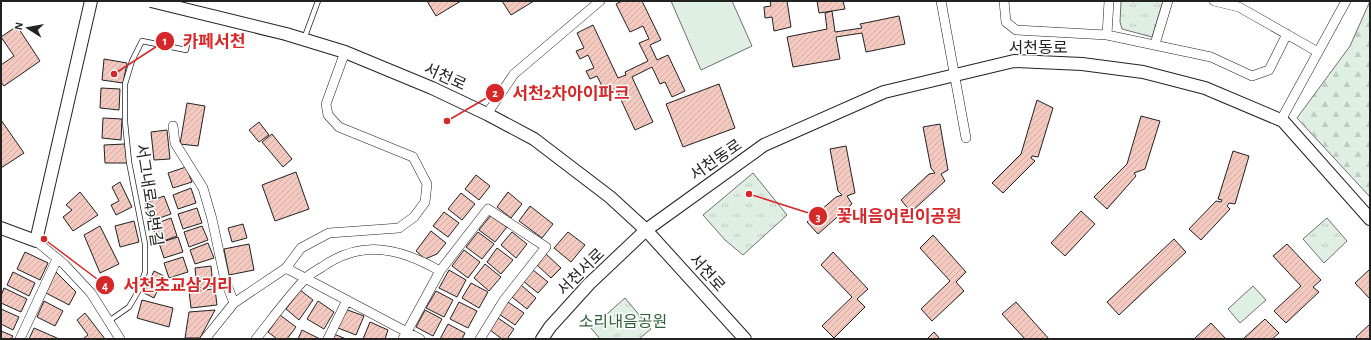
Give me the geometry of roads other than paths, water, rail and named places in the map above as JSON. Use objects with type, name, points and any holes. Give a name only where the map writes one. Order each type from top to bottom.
[{"type":"street","points":[[36,241],[91,1]]},
{"type":"street","name":"서천로","points":[[150,1],[286,34],[345,52],[432,88],[487,114],[534,139],[610,197],[646,230],[745,339]]},
{"type":"street","points":[[487,114],[514,74],[600,1]]},
{"type":"street","points":[[940,1],[966,138]]},
{"type":"street","points":[[1004,1],[1006,22],[1016,30],[1107,35],[1155,44],[1211,57],[1252,76],[1269,70],[1287,34]]},
{"type":"street","points":[[1107,35],[1109,1]]},
{"type":"street","points":[[1155,44],[1168,1]]},
{"type":"street","points":[[1214,1],[1239,7],[1318,52]]},
{"type":"street","points":[[1281,120],[1346,1]]},
{"type":"street","points":[[206,339],[234,303],[286,268],[301,248],[329,233],[399,228],[414,218],[425,202],[426,184],[414,157],[339,127],[328,116],[326,104],[345,52]]},
{"type":"street","name":"서천동로","points":[[646,230],[764,145],[884,92],[1014,61],[1082,64],[1143,72],[1205,88],[1281,120],[1370,218]]},
{"type":"street","points":[[173,126],[175,143],[203,188],[212,219],[225,280],[234,303]]},
{"type":"street","points":[[405,336],[440,271],[488,209],[546,247],[504,300],[480,339]]},
{"type":"street","points":[[1,228],[36,241],[64,264],[91,293],[120,339]]},
{"type":"street","name":"서천서로","points":[[542,339],[550,327],[589,284],[646,230]]},
{"type":"street","points":[[256,339],[306,278],[332,260],[357,250],[379,250],[401,253],[423,261],[440,271]]},
{"type":"street","points":[[20,339],[57,259]]},
{"type":"street","points":[[286,268],[347,300],[405,336],[420,339]]},
{"type":"street","points":[[328,339],[347,300]]},
{"type":"lane","points":[[304,39],[318,1]]},
{"type":"lane","name":"서그내로49번길","points":[[109,321],[129,307],[140,290],[145,272],[145,244],[129,162],[124,122],[125,84],[132,61],[142,41],[186,50],[188,38]]},
{"type":"place","name":"카페서천","points":[[114,74]]},
{"type":"place","name":"서천2차아이파크","points":[[447,121]]},
{"type":"place","name":"꽃내음어린이공원","points":[[749,194]]},
{"type":"place","name":"서천초교삼거리","points":[[44,239]]},
{"type":"park label","name":"소리내음공원","points":[[623,322]]}]
